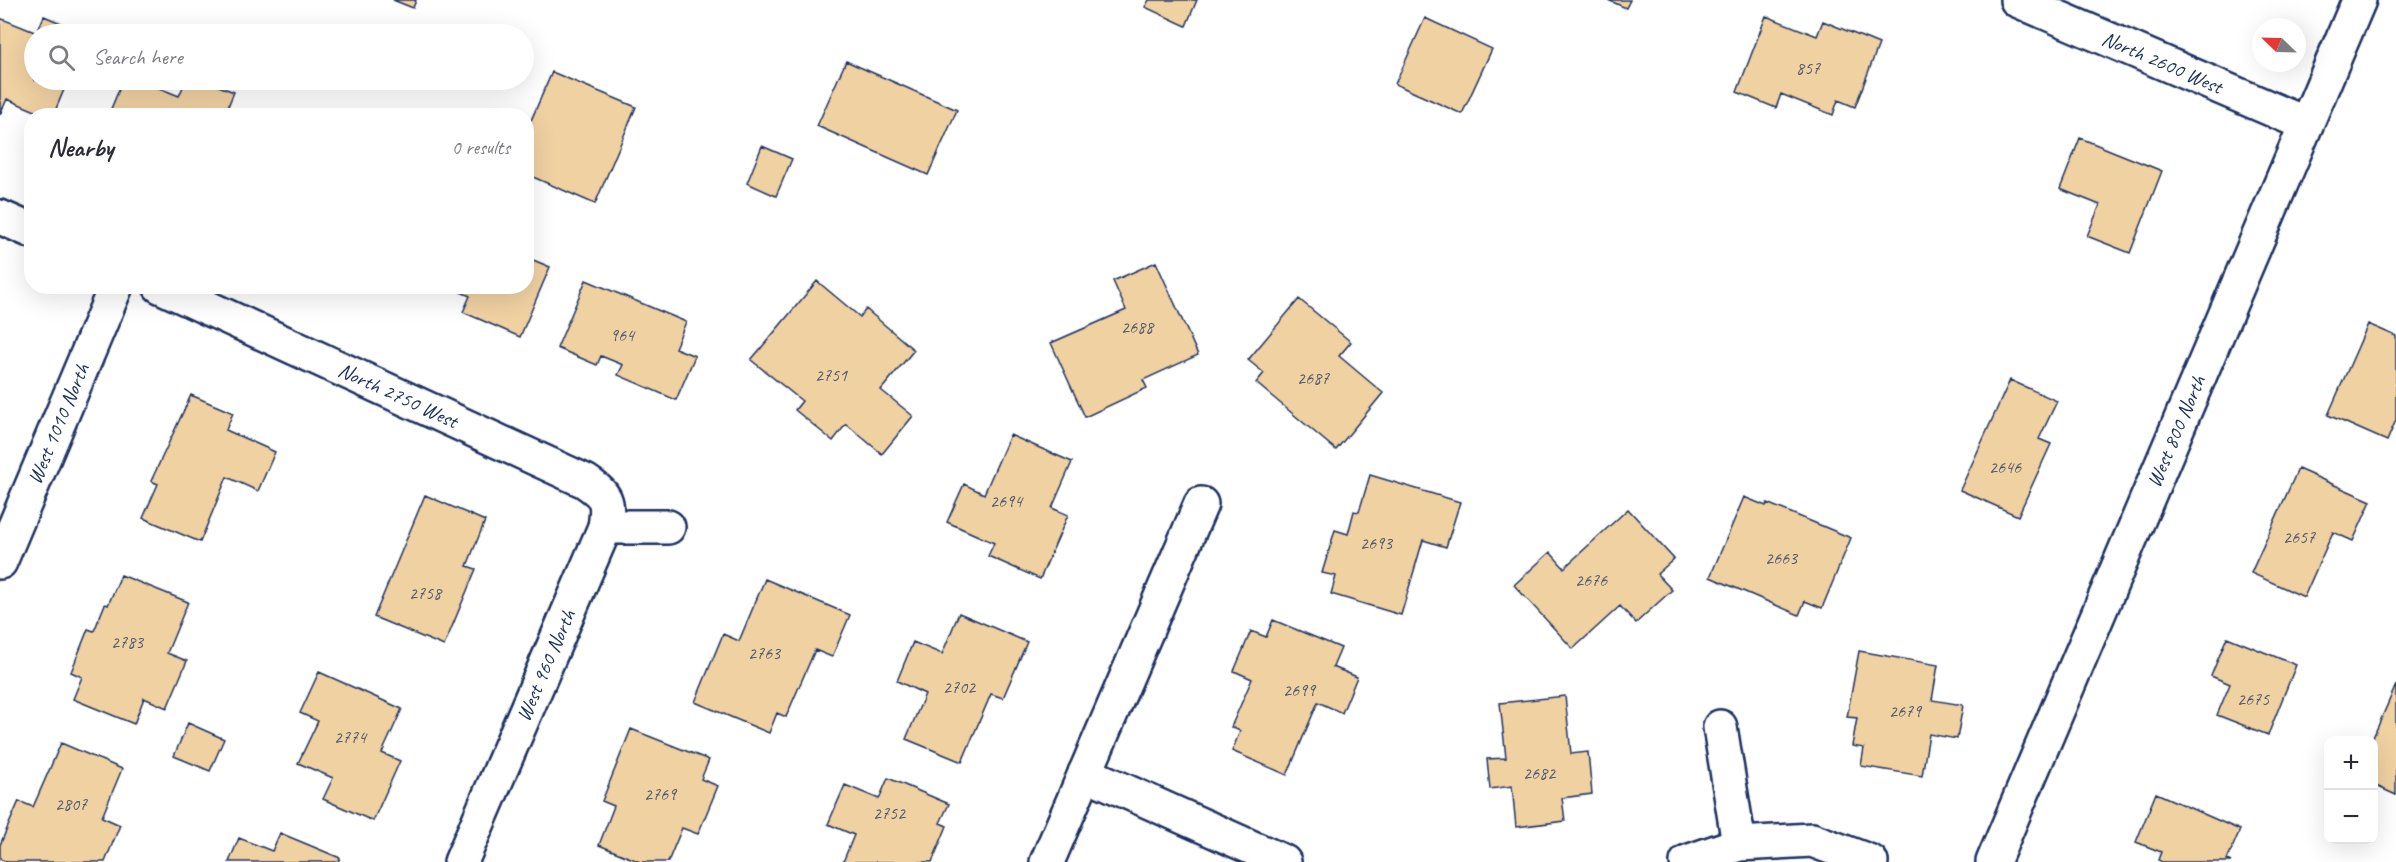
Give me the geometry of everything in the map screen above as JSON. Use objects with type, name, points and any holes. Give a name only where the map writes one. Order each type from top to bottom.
[{"type":"street","name":"North 2600 West","points":[[2017,0],[2306,123]]},
{"type":"street","name":"West 800 North","points":[[1993,862],[2359,0]]},
{"type":"street","points":[[0,217],[24,228]]},
{"type":"street","name":"West 1010 North","points":[[0,562],[113,294]]},
{"type":"street","name":"North 2750 West","points":[[177,294],[585,481],[603,493],[608,509],[605,527]]},
{"type":"street","points":[[1047,862],[1200,504]]},
{"type":"street","points":[[605,527],[668,527]]},
{"type":"street","name":"West 960 North","points":[[461,862],[605,527]]},
{"type":"street","points":[[1720,727],[1739,844]]},
{"type":"street","points":[[1085,773],[1284,862]]},
{"type":"street","points":[[1687,862],[1739,844],[1812,840],[1870,862]]},
{"type":"building","points":[[393,0],[416,0],[413,8]]},
{"type":"building","points":[[1149,0],[1197,0],[1186,26],[1145,7]]},
{"type":"building","points":[[1608,0],[1630,0],[1626,8]]},
{"type":"building","points":[[44,16],[63,24],[41,24]]},
{"type":"building","points":[[1766,16],[1817,36],[1823,21],[1879,44],[1855,107],[1838,100],[1833,115],[1781,94],[1776,108],[1737,92]]},
{"type":"building","points":[[0,18],[24,28],[24,90],[64,90],[56,108],[28,108],[7,99],[0,115]]},
{"type":"building","points":[[1425,18],[1492,49],[1462,114],[1395,84]]},
{"type":"building","points":[[846,61],[957,110],[928,175],[817,126]]},
{"type":"building","points":[[552,72],[636,107],[595,204],[534,177],[534,114]]},
{"type":"building","points":[[119,90],[164,90],[179,96],[182,90],[229,90],[234,92],[227,108],[111,108]]},
{"type":"building","points":[[2080,138],[2162,171],[2130,253],[2087,236],[2100,205],[2060,189]]},
{"type":"building","points":[[762,146],[792,159],[776,196],[747,183]]},
{"type":"building","points":[[534,260],[550,267],[520,337],[463,312],[470,296],[465,294],[534,294]]},
{"type":"building","points":[[1156,262],[1198,355],[1143,380],[1147,388],[1085,417],[1051,343],[1126,310],[1113,281]]},
{"type":"building","points":[[586,280],[686,322],[675,348],[695,356],[676,400],[618,375],[623,365],[601,356],[597,365],[557,348]]},
{"type":"building","points":[[817,281],[860,317],[866,309],[914,350],[881,390],[913,416],[882,454],[846,424],[833,441],[795,410],[802,401],[751,360]]},
{"type":"building","points":[[1299,299],[1351,342],[1339,356],[1383,393],[1336,450],[1256,383],[1264,373],[1248,360]]},
{"type":"building","points":[[2368,324],[2396,336],[2396,420],[2387,441],[2328,415]]},
{"type":"building","points":[[2010,380],[2057,401],[2039,439],[2051,444],[2018,516],[1960,490]]},
{"type":"building","points":[[191,395],[233,413],[226,430],[275,452],[258,491],[227,477],[200,542],[143,518],[158,484],[151,481]]},
{"type":"building","points":[[1010,435],[1072,462],[1052,508],[1068,515],[1040,579],[988,556],[994,543],[947,522],[964,484],[984,494]]},
{"type":"building","points":[[2298,469],[2371,501],[2353,541],[2333,532],[2304,597],[2251,573]]},
{"type":"building","points":[[1370,475],[1460,502],[1446,547],[1423,540],[1401,615],[1331,594],[1336,576],[1322,573],[1335,530],[1348,534],[1354,511],[1359,512]]},
{"type":"building","points":[[425,495],[485,521],[467,566],[476,569],[444,646],[374,617]]},
{"type":"building","points":[[1744,497],[1766,506],[1767,503],[1851,538],[1822,608],[1805,601],[1799,615],[1710,577]]},
{"type":"building","points":[[1628,509],[1674,559],[1657,574],[1672,590],[1636,623],[1620,606],[1573,649],[1514,585],[1550,552],[1564,568]]},
{"type":"building","points":[[121,575],[188,602],[167,653],[187,661],[167,708],[144,698],[134,724],[73,699],[82,677],[71,672],[88,629],[94,631],[105,604],[108,605]]},
{"type":"building","points":[[765,579],[850,615],[832,657],[815,650],[786,717],[777,713],[769,733],[695,702],[723,634],[739,641]]},
{"type":"building","points":[[959,613],[1027,642],[1003,698],[991,694],[962,762],[906,739],[925,694],[897,681],[913,642],[942,654]]},
{"type":"building","points":[[1273,620],[1341,648],[1333,667],[1357,677],[1342,713],[1318,702],[1287,775],[1232,751],[1240,731],[1231,727],[1252,679],[1234,671],[1251,631],[1266,637]]},
{"type":"building","points":[[2227,637],[2296,665],[2268,735],[2217,715],[2230,684],[2211,676]]},
{"type":"building","points":[[1859,651],[1938,665],[1932,700],[1963,705],[1957,739],[1929,734],[1922,776],[1861,766],[1864,748],[1852,746],[1857,718],[1847,717]]},
{"type":"building","points":[[319,672],[402,709],[382,753],[400,761],[373,821],[323,799],[333,778],[298,763],[318,721],[300,713]]},
{"type":"building","points":[[2396,685],[2396,795],[2378,787],[2378,736],[2374,736]]},
{"type":"building","points":[[1565,696],[1571,754],[1588,752],[1592,794],[1562,798],[1565,821],[1516,827],[1512,786],[1490,789],[1487,759],[1506,758],[1500,703]]},
{"type":"building","points":[[188,723],[224,739],[210,771],[174,756]]},
{"type":"building","points":[[631,729],[709,760],[701,779],[718,786],[698,834],[682,828],[668,862],[640,862],[599,845],[614,806],[602,801]]},
{"type":"building","points":[[61,743],[122,769],[102,817],[120,825],[105,862],[7,862],[0,859],[0,845],[19,801],[33,807]]},
{"type":"building","points":[[888,778],[949,804],[940,823],[947,826],[932,862],[843,862],[854,835],[828,824],[845,785],[879,799]]},
{"type":"building","points":[[2156,793],[2240,830],[2227,860],[2231,862],[2162,862],[2158,860],[2161,852],[2136,842]]},
{"type":"building","points":[[280,833],[340,858],[338,862],[229,862],[239,838],[272,851]]}]
